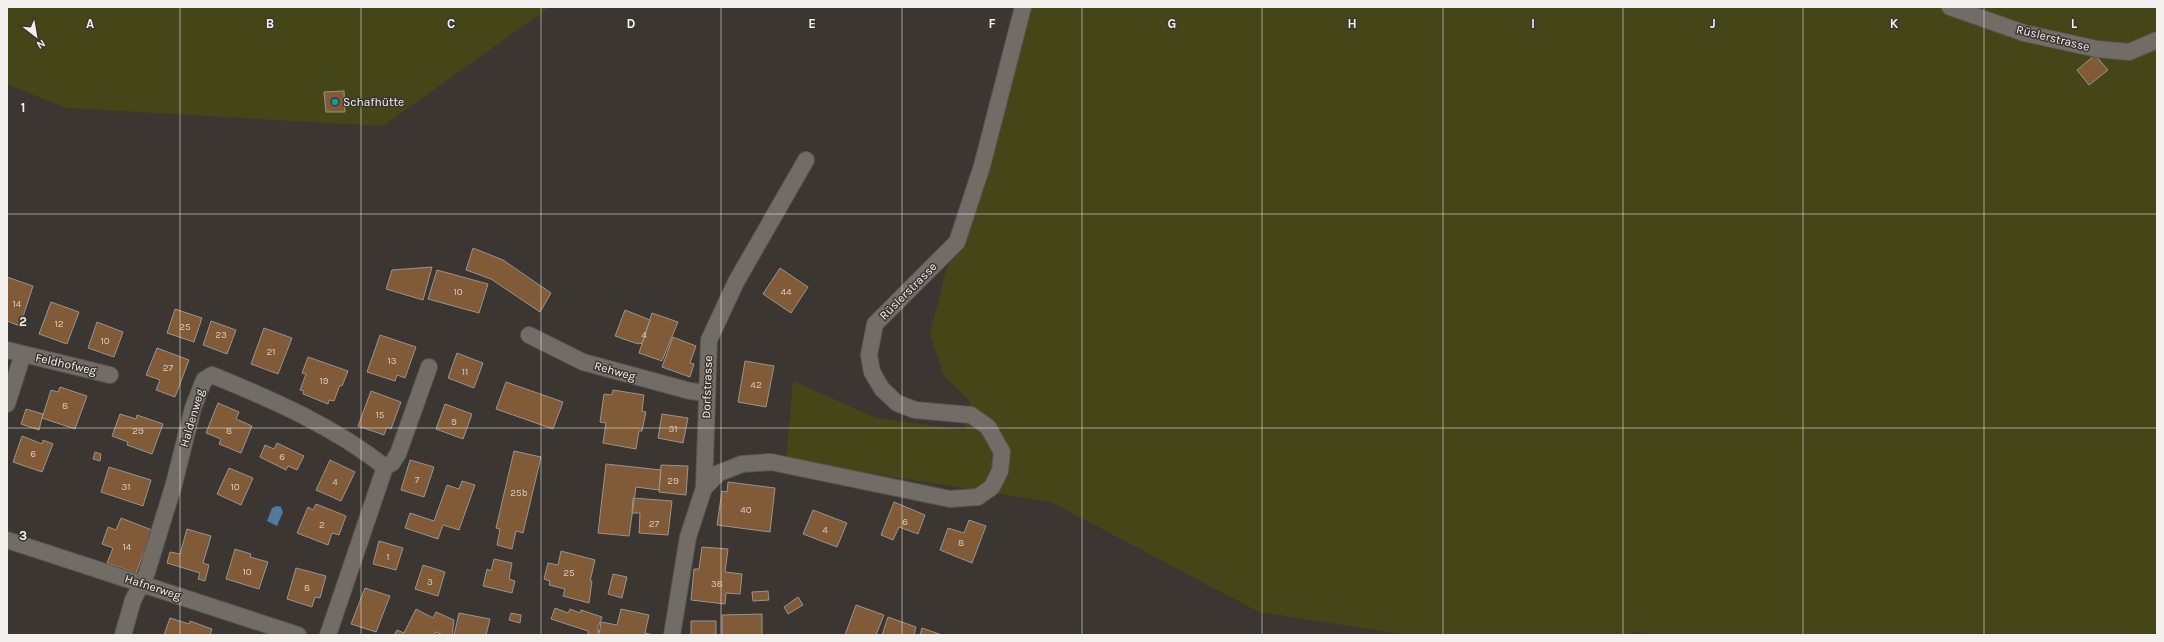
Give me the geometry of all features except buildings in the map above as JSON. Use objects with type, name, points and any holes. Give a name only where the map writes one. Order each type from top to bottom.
[{"type":"street","name":"Rüslerstrasse","points":[[704,488],[718,473],[742,464],[771,462],[950,499],[978,497],[992,487],[1000,472],[1002,452],[988,427],[971,416],[915,410],[897,403],[882,389],[872,372],[869,355],[875,324],[957,242],[982,166],[1023,7]]},
{"type":"street","name":"Rüslerstrasse","points":[[1950,7],[2024,33],[2097,49],[2129,52],[2157,40]]},
{"type":"street","name":"Dorfstrasse","points":[[672,635],[688,537],[704,488],[706,393],[709,340],[736,282],[806,160]]},
{"type":"street","name":"Rehweg","points":[[529,335],[593,365],[690,391],[706,393]]},
{"type":"street","name":"Feldhofweg","points":[[7,350],[110,375]]},
{"type":"street","name":"Feldhofweg","points":[[7,404],[22,354]]},
{"type":"street","points":[[328,635],[385,467],[392,463],[398,454],[428,367]]},
{"type":"street","name":"Haldenweg","points":[[141,584],[146,576],[174,484],[193,408],[204,380],[212,375],[269,398],[324,426],[356,445],[385,467]]},
{"type":"street","name":"Hafnerweg","points":[[7,540],[298,635]]},
{"type":"street","points":[[123,635],[133,600],[141,584]]},
{"type":"shaded area","points":[[7,7],[550,7],[383,126],[66,108],[7,84]]},
{"type":"shaded area","points":[[1019,7],[2157,7],[2157,635],[1661,635],[1634,632],[1628,635],[1407,635],[1259,612],[1051,502],[786,460],[793,381],[876,418],[964,430],[970,401],[944,376],[930,334],[974,161]]},
{"type":"water","points":[[277,506],[281,507],[283,512],[277,526],[267,521],[272,508]]},
{"type":"place","name":"Schafhütte","points":[[335,102]]}]
